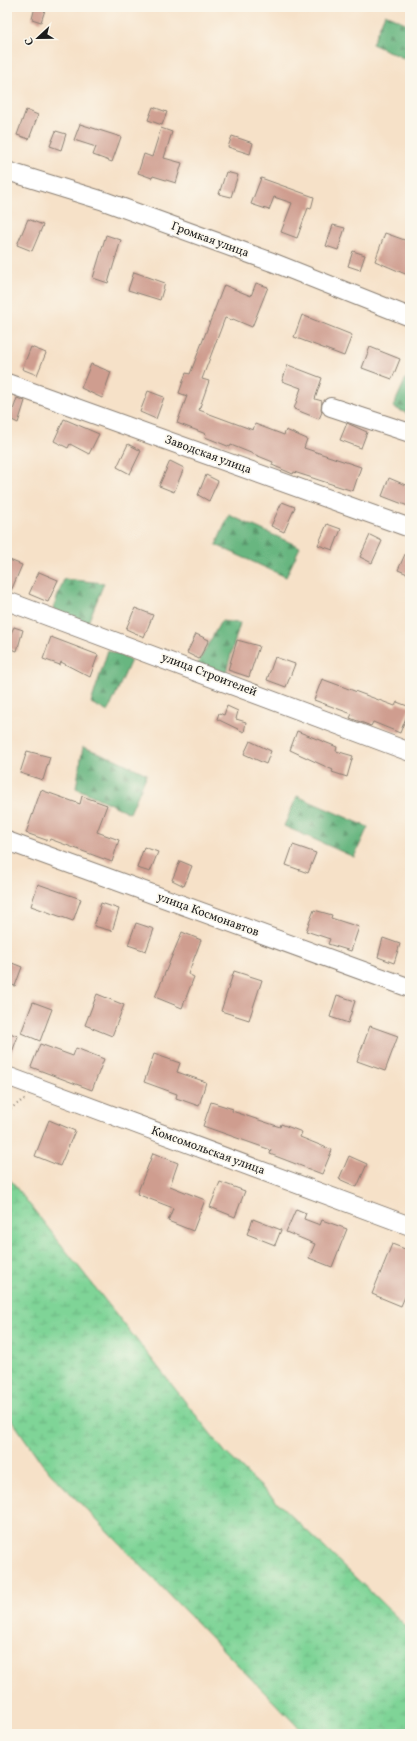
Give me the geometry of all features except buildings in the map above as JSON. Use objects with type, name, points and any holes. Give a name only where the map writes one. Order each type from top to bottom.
[{"type":"street","name":"Громкая улица","points":[[7,171],[104,202],[272,262],[410,317]]},
{"type":"street","name":"Заводская улица","points":[[7,383],[410,528]]},
{"type":"street","points":[[331,407],[410,433]]},
{"type":"street","name":"улица Строителей","points":[[7,601],[410,752]]},
{"type":"street","name":"улица Космонавтов","points":[[7,841],[410,988]]},
{"type":"street","name":"Комсомольская улица","points":[[7,1076],[410,1226]]},
{"type":"path","points":[[7,1111],[40,1088]]},
{"type":"green space","points":[[385,14],[410,25],[410,61],[372,44]]},
{"type":"green space","points":[[406,378],[410,379],[410,415],[393,407]]},
{"type":"green space","points":[[229,515],[300,547],[286,577],[216,545]]},
{"type":"green space","points":[[64,579],[104,583],[87,625],[53,609]]},
{"type":"green space","points":[[221,621],[240,623],[225,675],[197,665]]},
{"type":"green space","points":[[108,650],[131,660],[108,712],[91,703]]},
{"type":"green space","points":[[83,747],[115,759],[147,774],[130,813],[76,788]]},
{"type":"green space","points":[[297,796],[368,827],[354,857],[284,826]]},
{"type":"green space","points":[[7,1176],[225,1452],[410,1630],[410,1734],[305,1734],[43,1465],[7,1413]]}]
